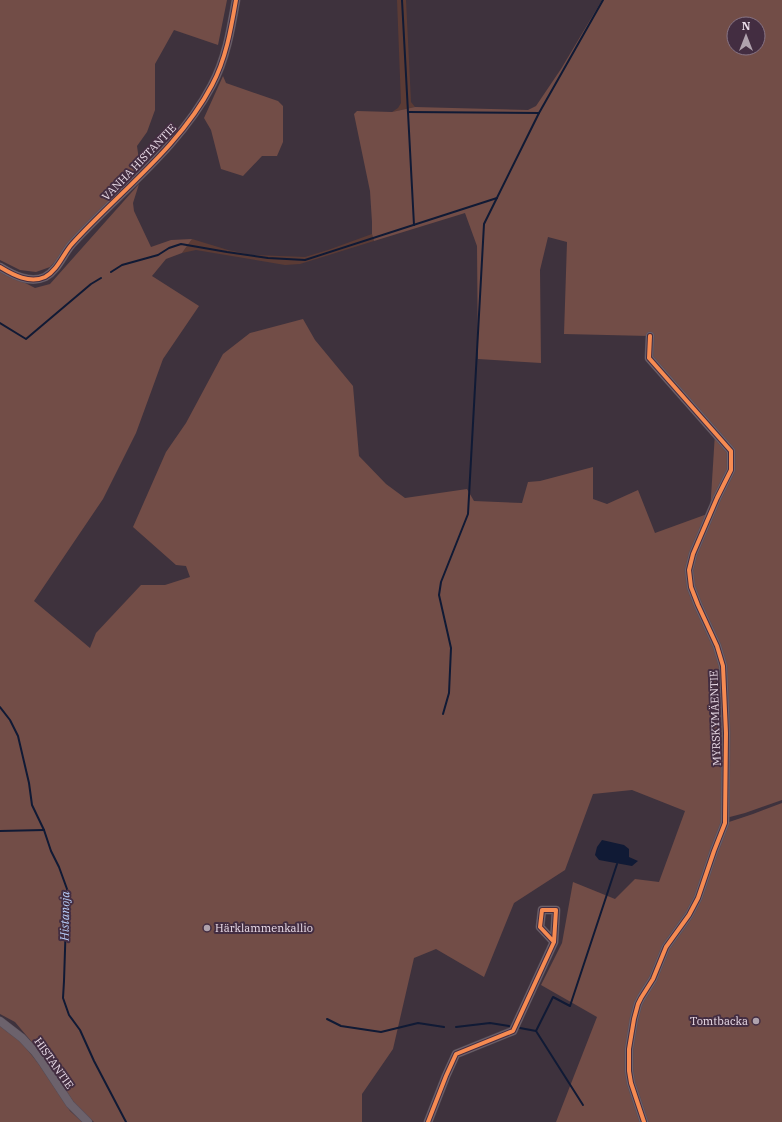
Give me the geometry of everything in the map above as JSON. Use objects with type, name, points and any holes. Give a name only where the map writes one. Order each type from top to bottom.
[{"type":"street","name":"VANHA HISTANTIE","points":[[0,267],[24,279],[36,280],[46,277],[53,272],[71,245],[167,148],[189,122],[213,84],[227,46],[236,0]]},
{"type":"street","name":"MYRSKYMÄENTIE","points":[[644,1122],[631,1083],[629,1072],[629,1049],[638,1004],[653,979],[666,947],[689,916],[698,898],[725,823],[726,733],[723,666],[717,646],[691,587],[689,570],[717,498],[731,470],[731,451],[649,358],[650,336]]},
{"type":"street","points":[[428,1122],[456,1054],[513,1031],[554,942]]},
{"type":"street","name":"HISTANTIE","points":[[0,1021],[22,1038],[35,1052],[70,1104],[88,1122]]},
{"type":"shaded area","points":[[0,0],[227,0],[218,45],[174,30],[155,64],[155,110],[147,132],[137,146],[140,167],[50,267],[36,272],[20,270],[0,260]]},
{"type":"shaded area","points":[[397,0],[406,0],[411,102],[415,107],[392,112],[398,108],[401,103]]},
{"type":"shaded area","points":[[602,0],[782,0],[782,800],[726,818],[726,823],[782,803],[782,1122],[556,1122],[597,1017],[541,985],[562,943],[573,882],[615,899],[635,879],[659,882],[685,811],[632,790],[593,794],[565,870],[514,903],[484,977],[436,949],[414,958],[393,1049],[362,1094],[362,1122],[94,1122],[76,1106],[47,1060],[15,1022],[0,1014],[0,270],[35,288],[50,284],[139,184],[133,203],[134,211],[151,247],[171,240],[192,239],[182,253],[166,259],[152,276],[199,306],[163,359],[136,433],[103,499],[34,601],[90,648],[96,633],[141,585],[165,585],[190,577],[186,566],[176,565],[133,527],[166,452],[186,423],[223,354],[250,333],[303,319],[315,340],[353,386],[359,456],[386,484],[405,498],[467,489],[474,501],[522,503],[528,482],[540,481],[593,467],[593,499],[607,504],[638,490],[655,533],[710,513],[715,433],[649,358],[649,336],[564,334],[567,242],[548,237],[540,270],[541,363],[478,359],[477,246],[465,213],[374,241],[372,234],[370,191],[354,114],[357,111],[392,112],[415,107],[528,110],[536,106],[561,69]]},
{"type":"shaded area","points":[[223,76],[226,83],[278,101],[283,106],[283,142],[277,156],[262,156],[243,176],[221,169],[211,130],[204,118]]},
{"type":"shaded area","points":[[372,234],[374,241],[300,264],[285,265],[196,250],[182,253],[192,239],[228,250],[252,255],[305,257]]},
{"type":"shaded area","points":[[0,1026],[21,1042],[38,1063],[70,1111],[82,1122],[0,1122]]},
{"type":"water","points":[[602,840],[624,845],[629,849],[629,857],[638,861],[632,866],[599,860],[595,855],[597,847]]},
{"type":"waterway","points":[[402,0],[414,225]]},
{"type":"waterway","points":[[443,714],[449,693],[451,648],[439,595],[441,582],[468,514],[484,224],[539,113],[603,0]]},
{"type":"waterway","points":[[408,112],[539,113]]},
{"type":"waterway","points":[[111,272],[122,265],[158,255],[169,248],[181,244],[268,258],[305,260],[497,198]]},
{"type":"waterway","points":[[0,323],[26,339],[91,284],[101,278]]},
{"type":"waterway","name":"Histanoja","points":[[0,707],[10,720],[18,736],[29,783],[32,805],[44,830],[67,889],[63,998],[69,1015],[80,1030],[94,1061],[126,1122]]},
{"type":"waterway","points":[[0,831],[44,830]]},
{"type":"waterway","points":[[520,1028],[536,1031],[553,997],[570,1006],[617,864]]},
{"type":"waterway","points":[[327,1019],[341,1026],[381,1032],[418,1023],[444,1027]]},
{"type":"waterway","points":[[456,1027],[490,1023],[509,1026]]},
{"type":"waterway","points":[[536,1031],[583,1105]]},
{"type":"cycle path","points":[[0,267],[16,276],[33,280],[50,274],[72,244],[166,149],[198,108],[217,75],[227,44],[236,0]]},
{"type":"cycle path","points":[[644,1122],[631,1083],[629,1071],[629,1049],[638,1004],[653,979],[666,947],[689,915],[698,898],[725,823],[726,733],[723,666],[717,646],[691,587],[689,570],[693,554],[717,498],[731,470],[731,451],[649,358],[650,336]]},
{"type":"cycle path","points":[[428,1122],[456,1054],[513,1031],[554,942],[556,910],[542,910],[540,927],[554,942]]},
{"type":"place","name":"Härklammenkallio","points":[[207,928]]},
{"type":"place","name":"Tomtbacka","points":[[756,1021]]}]
